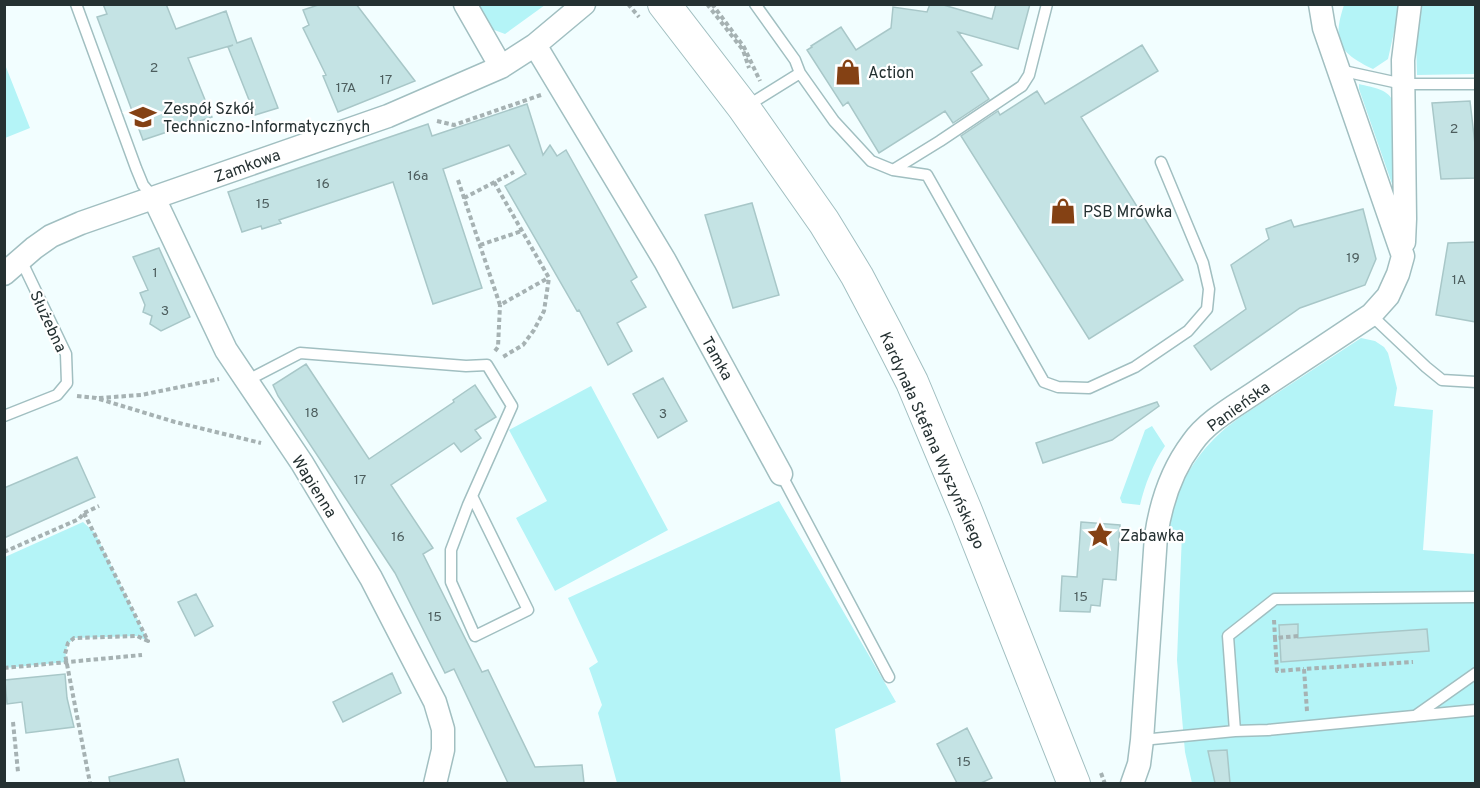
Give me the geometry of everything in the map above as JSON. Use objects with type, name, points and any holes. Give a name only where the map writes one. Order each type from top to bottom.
[{"type":"main road","name":"Kardynała Stefana Wyszyńskiego","points":[[653,13],[744,108],[824,222],[857,276],[912,382],[1074,783]]},
{"type":"street","points":[[465,4],[501,68]]},
{"type":"street","name":"Zamkowa","points":[[13,267],[51,236],[81,223],[388,116],[501,68],[535,45],[584,4]]},
{"type":"street","points":[[1320,4],[1324,28],[1403,256]]},
{"type":"street","name":"Panieńska","points":[[1132,783],[1139,764],[1142,740],[1156,536],[1166,491],[1175,470],[1193,441],[1219,417],[1371,315],[1388,296],[1398,274],[1403,256],[1405,219],[1403,60],[1410,4]]},
{"type":"street","name":"Tamka","points":[[535,45],[665,261],[782,474]]},
{"type":"street","name":"Wapienna","points":[[154,198],[226,350],[296,455],[371,578],[435,702],[443,729],[443,750],[435,783]]},
{"type":"lane","points":[[76,4],[136,168],[143,185],[154,198]]},
{"type":"lane","points":[[755,4],[795,60],[800,72],[834,121],[872,161],[893,170],[927,175],[1044,382],[1058,387],[1089,388],[1135,367],[1188,332],[1207,309],[1209,289],[1203,263],[1161,162]]},
{"type":"lane","points":[[893,170],[1022,86],[1029,75],[1047,4]]},
{"type":"lane","points":[[1338,70],[1403,84],[1476,84]]},
{"type":"lane","points":[[744,108],[800,72]]},
{"type":"lane","name":"Służebna","points":[[13,267],[66,354],[67,383],[57,395]]},
{"type":"lane","points":[[1371,315],[1426,368],[1442,380],[1476,382]]},
{"type":"lane","points":[[244,377],[300,353],[466,366],[487,365],[512,406],[472,496],[451,550],[451,582],[475,636],[528,610],[472,496]]},
{"type":"lane","points":[[4,416],[57,395]]},
{"type":"lane","name":"Tamka","points":[[782,474],[889,677]]},
{"type":"lane","points":[[1235,731],[1228,636],[1275,599],[1476,597]]},
{"type":"lane","points":[[1415,716],[1476,673]]},
{"type":"lane","points":[[1142,740],[1476,710]]},
{"type":"path","points":[[628,4],[653,13]]},
{"type":"path","points":[[464,198],[514,172]]},
{"type":"path","points":[[459,180],[500,305],[498,347],[487,365]]},
{"type":"path","points":[[487,365],[507,356],[523,345],[534,330],[544,311],[549,278],[494,182]]},
{"type":"path","points":[[480,245],[522,231]]},
{"type":"path","points":[[500,305],[549,278]]},
{"type":"path","points":[[57,395],[96,398],[141,395],[244,377]]},
{"type":"path","points":[[96,398],[176,422],[254,440],[296,455]]},
{"type":"path","points":[[4,552],[79,519],[84,513],[99,506]]},
{"type":"path","points":[[84,513],[148,641],[137,636],[74,638],[68,643],[65,654],[66,662],[89,783]]},
{"type":"path","points":[[1274,618],[1277,671],[1413,662]]},
{"type":"path","points":[[1275,638],[1298,636]]},
{"type":"path","points":[[4,668],[142,655]]},
{"type":"path","points":[[1304,669],[1308,726]]},
{"type":"path","points":[[13,722],[18,772]]},
{"type":"shaded area","points":[[476,5],[545,5],[505,34],[489,28]]},
{"type":"shaded area","points":[[1344,5],[1400,5],[1388,59],[1373,69],[1352,57],[1341,44],[1339,28]]},
{"type":"shaded area","points":[[1422,5],[1475,5],[1475,74],[1417,75],[1416,44]]},
{"type":"shaded area","points":[[4,62],[30,128],[5,138],[4,137]]},
{"type":"shaded area","points":[[1359,84],[1385,92],[1394,105],[1395,182],[1392,184],[1359,89]]},
{"type":"shaded area","points":[[1361,338],[1375,341],[1388,353],[1397,388],[1394,406],[1433,410],[1423,550],[1475,554],[1475,783],[1192,783],[1185,752],[1177,660],[1182,533],[1169,531],[1177,497],[1192,467],[1212,440],[1239,418]]},
{"type":"shaded area","points":[[591,386],[668,530],[555,591],[516,518],[547,501],[509,430]]},
{"type":"shaded area","points":[[1152,426],[1165,446],[1150,474],[1140,505],[1122,503],[1120,498],[1145,430]]},
{"type":"shaded area","points":[[779,501],[896,702],[835,729],[841,783],[617,783],[598,713],[602,705],[589,668],[598,662],[568,598]]},
{"type":"shaded area","points":[[83,522],[95,533],[148,641],[137,636],[74,638],[67,649],[66,662],[5,668],[5,557]]},
{"type":"building","points":[[103,4],[166,4],[176,29],[226,11],[237,43],[251,38],[278,108],[255,115],[228,47],[233,45],[188,58],[212,117],[143,140],[97,17],[107,14]]},
{"type":"building","points":[[321,4],[356,4],[415,81],[338,112],[323,76],[326,75],[303,28],[309,25],[303,10]]},
{"type":"building","points":[[930,4],[940,4],[992,19],[996,4],[1030,4],[1018,49],[958,32],[982,65],[971,72],[989,99],[953,123],[945,111],[879,153],[848,102],[843,106],[807,50],[841,27],[856,50],[891,28],[893,7],[927,12]]},
{"type":"building","points":[[1142,45],[1158,71],[1081,117],[1183,280],[1089,339],[961,136],[998,111],[1000,115],[1037,91],[1045,104]]},
{"type":"building","points":[[1470,101],[1476,153],[1476,178],[1441,179],[1432,103]]},
{"type":"building","points":[[527,104],[543,155],[550,145],[557,156],[566,150],[637,277],[631,281],[646,307],[617,323],[632,351],[608,365],[579,310],[577,311],[505,186],[526,174],[509,145],[443,169],[482,288],[433,304],[393,182],[279,220],[281,223],[242,232],[228,192],[428,124],[432,136]]},
{"type":"building","points":[[752,203],[779,295],[733,308],[705,215]]},
{"type":"building","points":[[1363,209],[1376,259],[1365,285],[1300,308],[1211,370],[1194,346],[1246,309],[1231,265],[1269,239],[1266,229],[1291,220],[1294,227]]},
{"type":"building","points":[[1476,242],[1476,322],[1436,315],[1448,243]]},
{"type":"building","points":[[159,248],[190,317],[161,331],[150,324],[152,316],[143,312],[145,305],[140,293],[148,290],[133,257]]},
{"type":"building","points":[[306,364],[369,459],[454,402],[453,400],[475,385],[496,417],[475,430],[481,438],[461,452],[454,443],[391,485],[433,548],[423,554],[482,672],[488,670],[535,767],[582,765],[584,783],[508,783],[454,669],[445,673],[395,573],[278,396],[273,385]]},
{"type":"building","points":[[663,378],[687,421],[658,438],[633,394]]},
{"type":"building","points":[[1157,402],[1159,406],[1112,440],[1043,463],[1036,443]]},
{"type":"building","points":[[77,457],[95,497],[4,538],[4,488]]},
{"type":"building","points":[[1081,522],[1120,525],[1116,580],[1103,579],[1100,606],[1091,605],[1090,612],[1060,611],[1062,576],[1077,577]]},
{"type":"building","points":[[196,594],[213,626],[195,636],[178,602]]},
{"type":"building","points":[[1298,624],[1298,638],[1427,629],[1429,651],[1281,662],[1279,625]]},
{"type":"building","points":[[392,673],[401,693],[343,722],[333,702]]},
{"type":"building","points":[[65,674],[67,698],[74,727],[26,733],[22,702],[7,704],[5,680]]},
{"type":"building","points":[[967,728],[992,778],[981,783],[957,783],[937,744]]},
{"type":"building","points":[[1227,750],[1230,783],[1215,783],[1208,751]]},
{"type":"building","points":[[178,759],[185,783],[110,783],[109,777]]},
{"type":"place","name":"Action","points":[[848,72]]},
{"type":"place","name":"Zespół Szkół Techniczno-Informatycznych","points":[[143,117]]},
{"type":"place","name":"PSB Mrówka","points":[[1063,211]]},
{"type":"place","name":"Zabawka","points":[[1100,535]]}]
